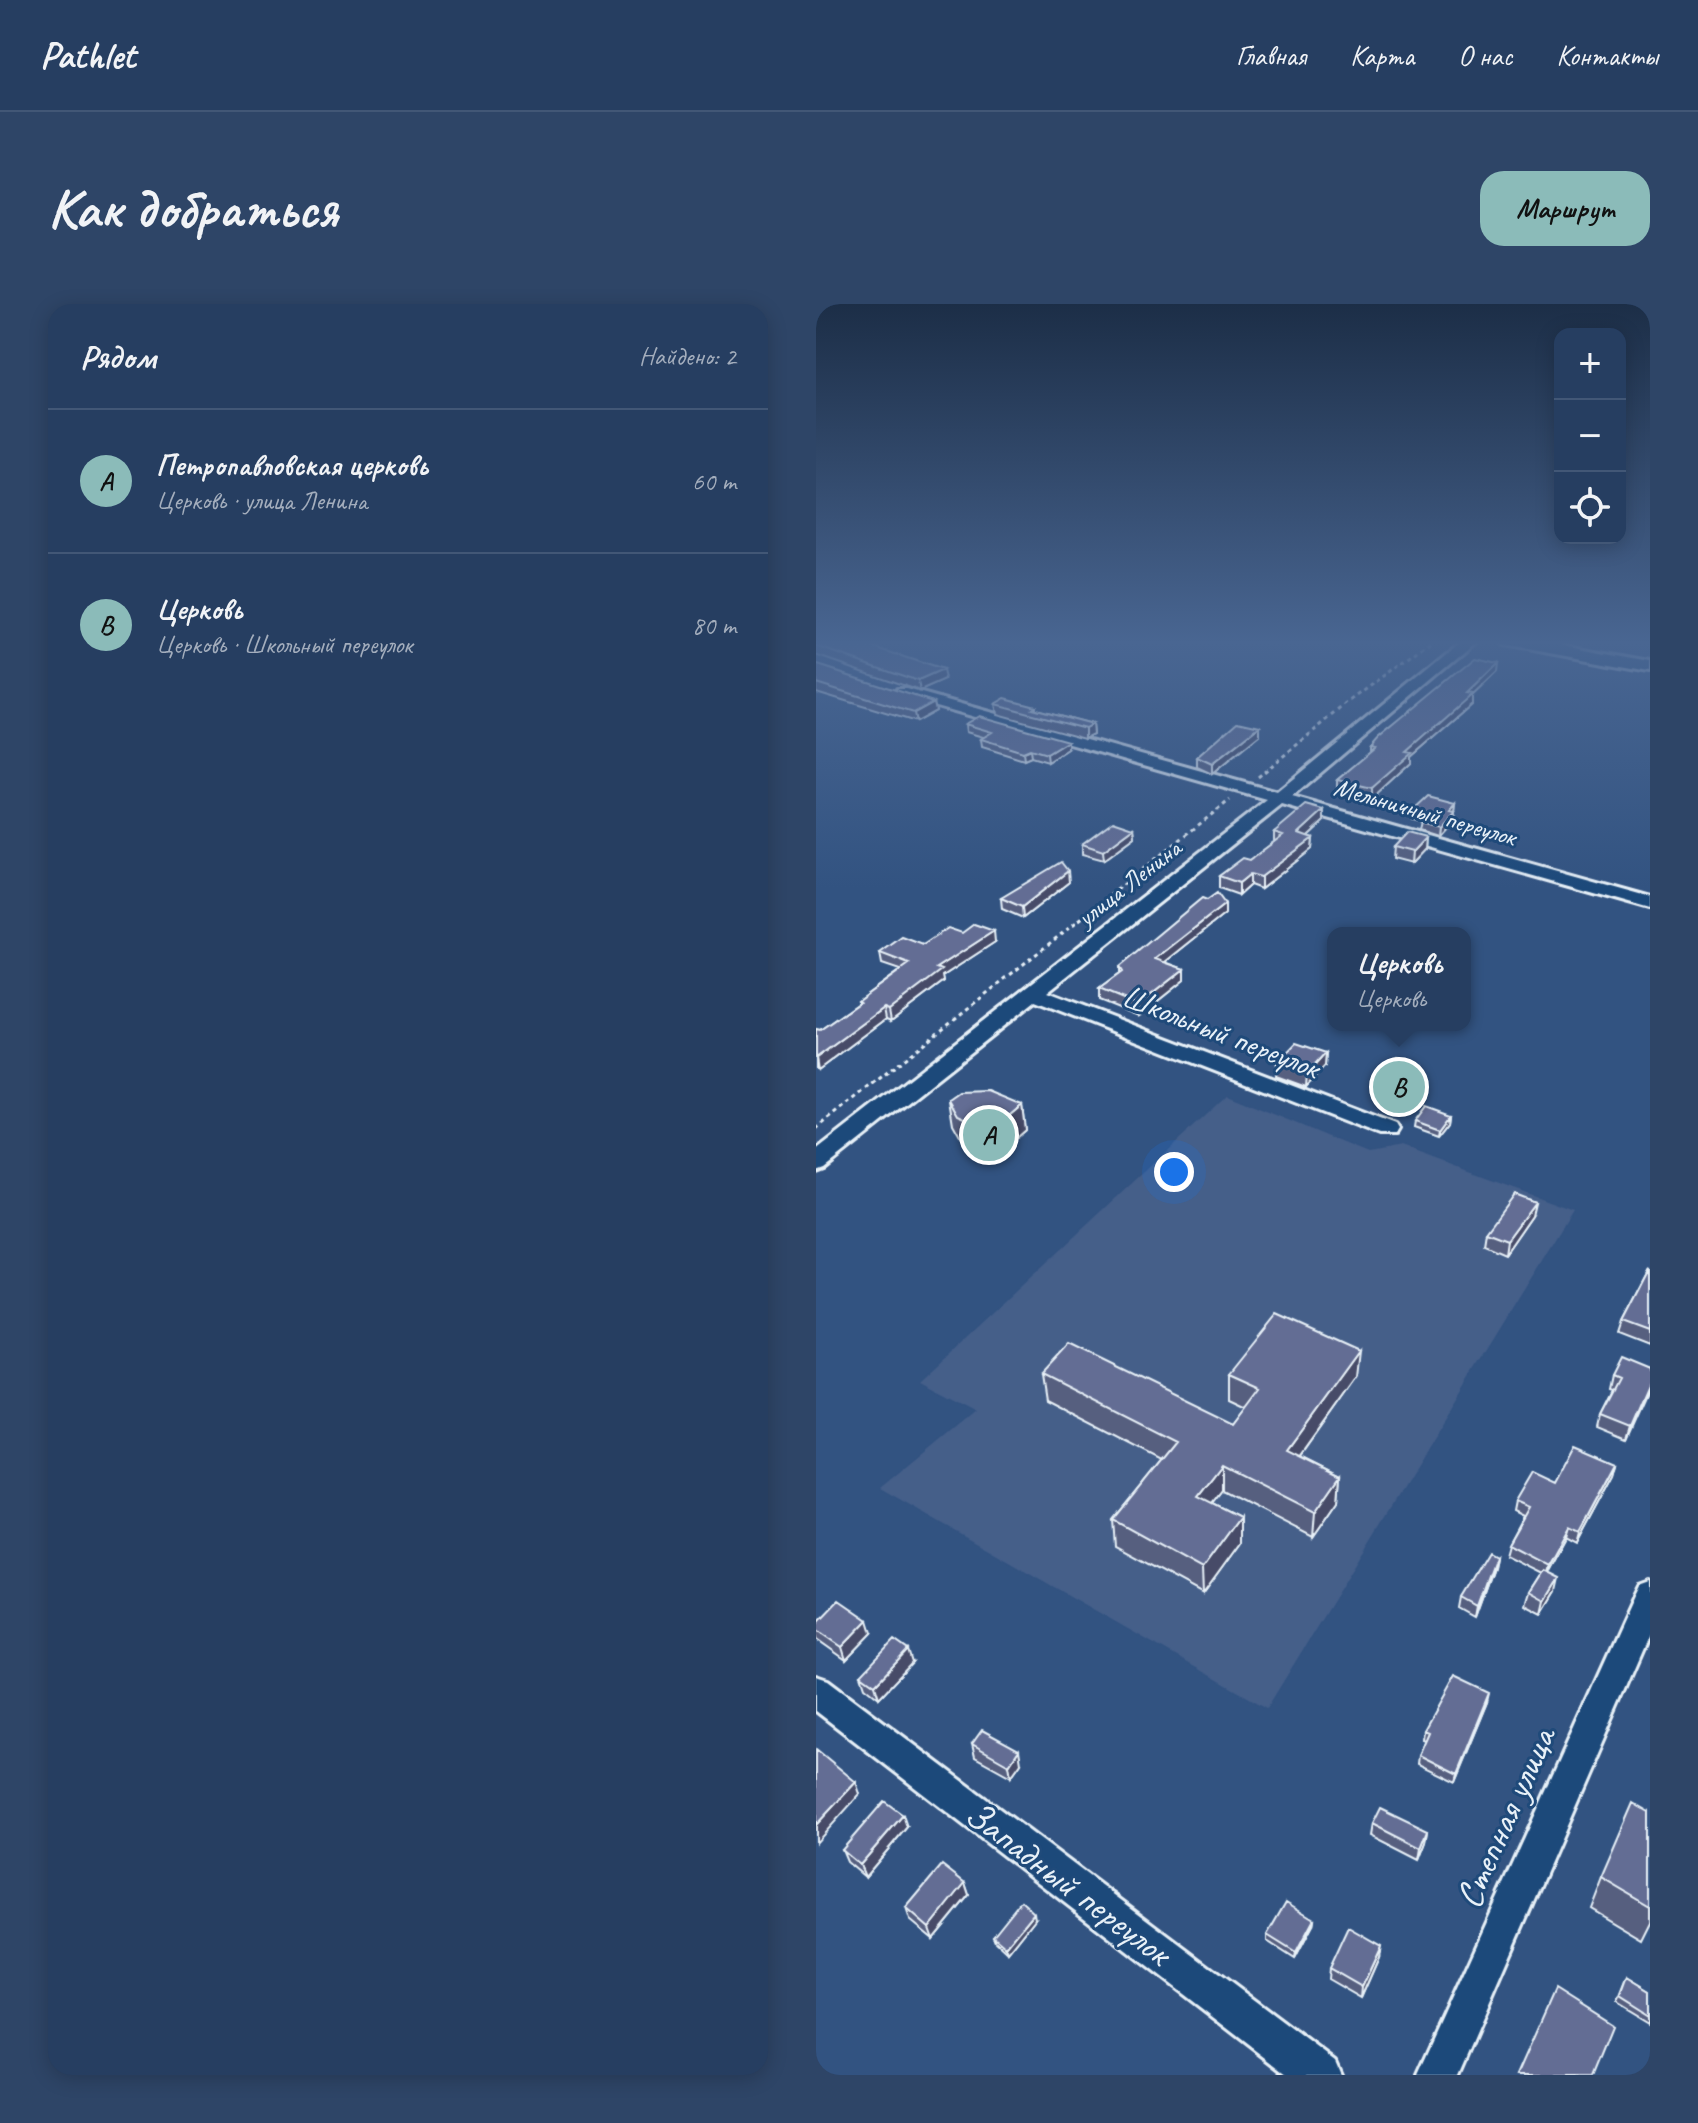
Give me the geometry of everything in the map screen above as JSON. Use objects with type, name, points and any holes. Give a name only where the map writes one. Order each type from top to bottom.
[{"type":"street","name":"Мельничный переулок","points":[[1010,723],[1650,903]]},
{"type":"street","name":"улица Ленина","points":[[816,1163],[1280,798],[1371,723]]},
{"type":"street","name":"Школьный переулок","points":[[1032,993],[1387,1130]]},
{"type":"street","name":"Степная улица","points":[[1438,2075],[1650,1596]]},
{"type":"street","name":"Западный переулок","points":[[816,1691],[1321,2075]]},
{"type":"path","points":[[816,1129],[1324,723]]},
{"type":"shaded area","points":[[1227,1095],[1368,1153],[1401,1147],[1573,1210],[1267,1708],[880,1488],[976,1409],[920,1380]]},
{"type":"building","points":[[1003,723],[1068,741],[1047,754],[1030,749],[1023,752],[981,739],[992,732],[965,724]]},
{"type":"building","points":[[1065,723],[1092,724],[1085,728]]},
{"type":"building","points":[[1236,723],[1260,726],[1212,764],[1197,757]]},
{"type":"building","points":[[1397,723],[1440,723],[1372,788],[1337,780],[1375,748],[1370,747]]},
{"type":"building","points":[[1428,796],[1455,803],[1449,810],[1454,811],[1439,827],[1420,822],[1427,814],[1413,810]]},
{"type":"building","points":[[1306,805],[1324,810],[1299,833],[1313,838],[1261,877],[1250,874],[1239,883],[1219,876],[1243,858],[1250,860],[1283,835],[1274,832]]},
{"type":"building","points":[[1113,821],[1134,828],[1103,851],[1082,844]]},
{"type":"building","points":[[1407,832],[1426,837],[1412,852],[1393,847]]},
{"type":"building","points":[[1061,862],[1068,871],[1022,907],[1001,898]]},
{"type":"building","points":[[1217,893],[1225,904],[1155,959],[1184,969],[1138,1005],[1099,989],[1122,972],[1119,967],[1202,898],[1207,900]]},
{"type":"building","points":[[974,924],[994,931],[937,968],[942,970],[889,1010],[884,1008],[816,1058],[816,1029],[820,1030],[909,964],[880,953],[902,937],[923,945],[948,928],[962,933]]},
{"type":"building","points":[[1296,1043],[1326,1053],[1307,1074],[1277,1063]]},
{"type":"building","points":[[1398,1058],[1423,1066],[1403,1091],[1378,1082]]},
{"type":"building","points":[[988,1091],[1022,1105],[992,1130],[958,1115],[949,1099],[959,1092]]},
{"type":"building","points":[[1426,1106],[1451,1115],[1440,1130],[1415,1121]]},
{"type":"building","points":[[1514,1194],[1535,1202],[1507,1240],[1486,1232]]},
{"type":"building","points":[[1650,1270],[1650,1332],[1623,1322]]},
{"type":"building","points":[[1277,1314],[1359,1351],[1287,1450],[1340,1476],[1315,1512],[1222,1465],[1198,1496],[1240,1517],[1202,1569],[1113,1520],[1176,1442],[1041,1374],[1069,1344],[1233,1424],[1260,1388],[1229,1374]]},
{"type":"building","points":[[1621,1357],[1650,1369],[1650,1380],[1630,1426],[1600,1414],[1619,1378],[1612,1375]]},
{"type":"building","points":[[1575,1445],[1617,1463],[1580,1532],[1569,1527],[1548,1565],[1508,1544],[1529,1507],[1515,1501],[1532,1472],[1555,1483]]},
{"type":"building","points":[[1488,1552],[1495,1556],[1477,1606],[1461,1597]]},
{"type":"building","points":[[1543,1570],[1559,1578],[1545,1601],[1529,1592]]},
{"type":"building","points":[[839,1600],[868,1620],[842,1647],[816,1629],[816,1624]]},
{"type":"building","points":[[894,1640],[908,1650],[875,1685],[861,1675]]},
{"type":"building","points":[[1453,1676],[1489,1693],[1456,1774],[1418,1755],[1428,1732],[1423,1730]]},
{"type":"building","points":[[982,1730],[1019,1750],[1009,1765],[972,1744]]},
{"type":"building","points":[[816,1749],[856,1782],[816,1825]]},
{"type":"building","points":[[884,1801],[903,1815],[860,1865],[842,1850]]},
{"type":"building","points":[[1633,1803],[1650,1813],[1650,1906],[1601,1877]]},
{"type":"building","points":[[1380,1807],[1428,1830],[1421,1848],[1372,1823]]},
{"type":"building","points":[[942,1865],[965,1883],[929,1928],[906,1908]]},
{"type":"building","points":[[1021,1901],[1034,1913],[1006,1947],[993,1936]]},
{"type":"building","points":[[1286,1902],[1314,1919],[1296,1953],[1267,1935]]},
{"type":"building","points":[[1348,1927],[1381,1946],[1362,1987],[1329,1968]]},
{"type":"building","points":[[1627,1977],[1650,1991],[1650,2015],[1620,1996]]},
{"type":"building","points":[[1555,1989],[1613,2026],[1593,2075],[1517,2075]]},
{"type":"place","name":"Церковь","points":[[1399,1087]]},
{"type":"place","name":"Петропавловская церковь","points":[[989,1135]]}]
